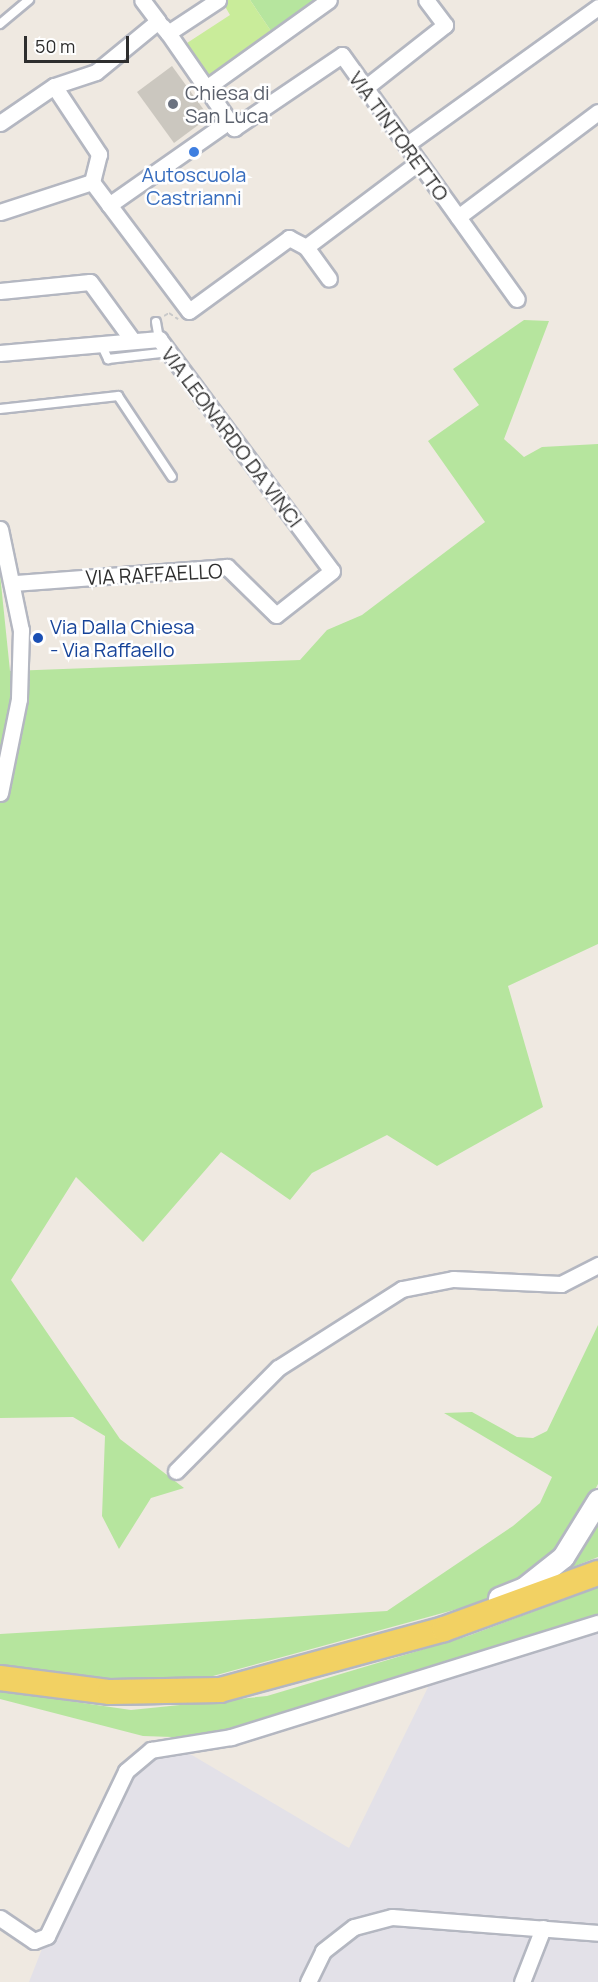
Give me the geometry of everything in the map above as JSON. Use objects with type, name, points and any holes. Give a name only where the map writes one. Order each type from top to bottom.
[{"type":"main road","points":[[258,1682],[286,1666],[470,1611],[524,1588],[563,1557],[598,1500]]},
{"type":"main road","points":[[0,1678],[170,1694],[258,1682],[444,1629],[598,1573]]},
{"type":"street","points":[[109,206],[229,121],[163,27],[141,0]]},
{"type":"street","points":[[0,123],[54,86],[96,72],[163,27],[218,0]]},
{"type":"street","points":[[206,88],[329,0]]},
{"type":"street","points":[[365,88],[445,25],[426,0]]},
{"type":"street","points":[[406,146],[598,7]]},
{"type":"street","name":"VIA TINTORETTO","points":[[229,121],[234,128],[342,56],[517,298]]},
{"type":"street","points":[[54,86],[99,154],[92,182],[189,311],[289,238],[306,247],[329,279]]},
{"type":"street","points":[[458,216],[598,112]]},
{"type":"street","points":[[306,247],[419,162]]},
{"type":"street","points":[[0,212],[92,182]]},
{"type":"street","name":"VIA LEONARDO DA VINCI","points":[[0,291],[90,282],[133,341],[159,339],[332,571]]},
{"type":"street","points":[[0,353],[133,341]]},
{"type":"street","points":[[0,529],[14,583],[21,630],[19,699],[0,793]]},
{"type":"street","name":"VIA RAFFAELLO","points":[[14,583],[227,567],[276,615],[332,571]]},
{"type":"street","points":[[176,1471],[278,1368],[402,1289],[453,1279],[561,1284],[598,1265]]},
{"type":"street","points":[[0,1918],[34,1941],[46,1936],[126,1771],[151,1750],[231,1737],[598,1623]]},
{"type":"street","points":[[308,1982],[323,1951],[354,1927],[392,1917],[598,1933]]},
{"type":"street","points":[[522,1982],[543,1928]]},
{"type":"lane","points":[[0,24],[29,0]]},
{"type":"lane","points":[[156,322],[159,339]]},
{"type":"lane","points":[[100,344],[108,359],[170,352]]},
{"type":"lane","points":[[0,409],[118,396],[172,477]]},
{"type":"path","points":[[156,322],[169,313],[175,322],[189,311]]},
{"type":"shaded area","points":[[598,1623],[598,1982],[29,1982],[47,1936],[139,1758],[180,1748],[349,1848],[435,1673]]},
{"type":"green space","points":[[228,0],[250,0],[273,34],[209,77],[187,43],[230,15],[223,3]]},
{"type":"green space","points":[[250,0],[321,0],[273,34]]},
{"type":"green space","points":[[524,320],[549,321],[504,439],[524,457],[542,447],[598,444],[598,944],[508,986],[543,1107],[437,1166],[387,1135],[312,1173],[290,1200],[221,1152],[143,1242],[76,1177],[11,1280],[120,1439],[184,1488],[151,1498],[119,1549],[102,1516],[105,1436],[73,1417],[0,1418],[0,574],[10,671],[300,660],[327,630],[362,615],[485,522],[428,441],[479,405],[453,369]]},
{"type":"green space","points":[[598,1325],[598,1484],[572,1532],[519,1584],[472,1605],[202,1679],[117,1679],[0,1664],[0,1634],[387,1611],[513,1526],[540,1503],[552,1477],[444,1413],[472,1412],[517,1437],[533,1438],[547,1431]]},
{"type":"green space","points":[[598,1518],[598,1557],[568,1569],[568,1567]]},
{"type":"green space","points":[[598,1587],[598,1615],[201,1738],[143,1736],[0,1699],[0,1691],[131,1710],[267,1696],[468,1636]]},
{"type":"building","name":"Chiesa di San Luca","points":[[172,66],[209,117],[174,143],[137,92]]},
{"type":"place","name":"Chiesa di San Luca","points":[[173,104]]},
{"type":"place","name":"Autoscuola Castrianni","points":[[194,152]]},
{"type":"place","name":"Via Dalla Chiesa - Via Raffaello","points":[[38,638]]}]
